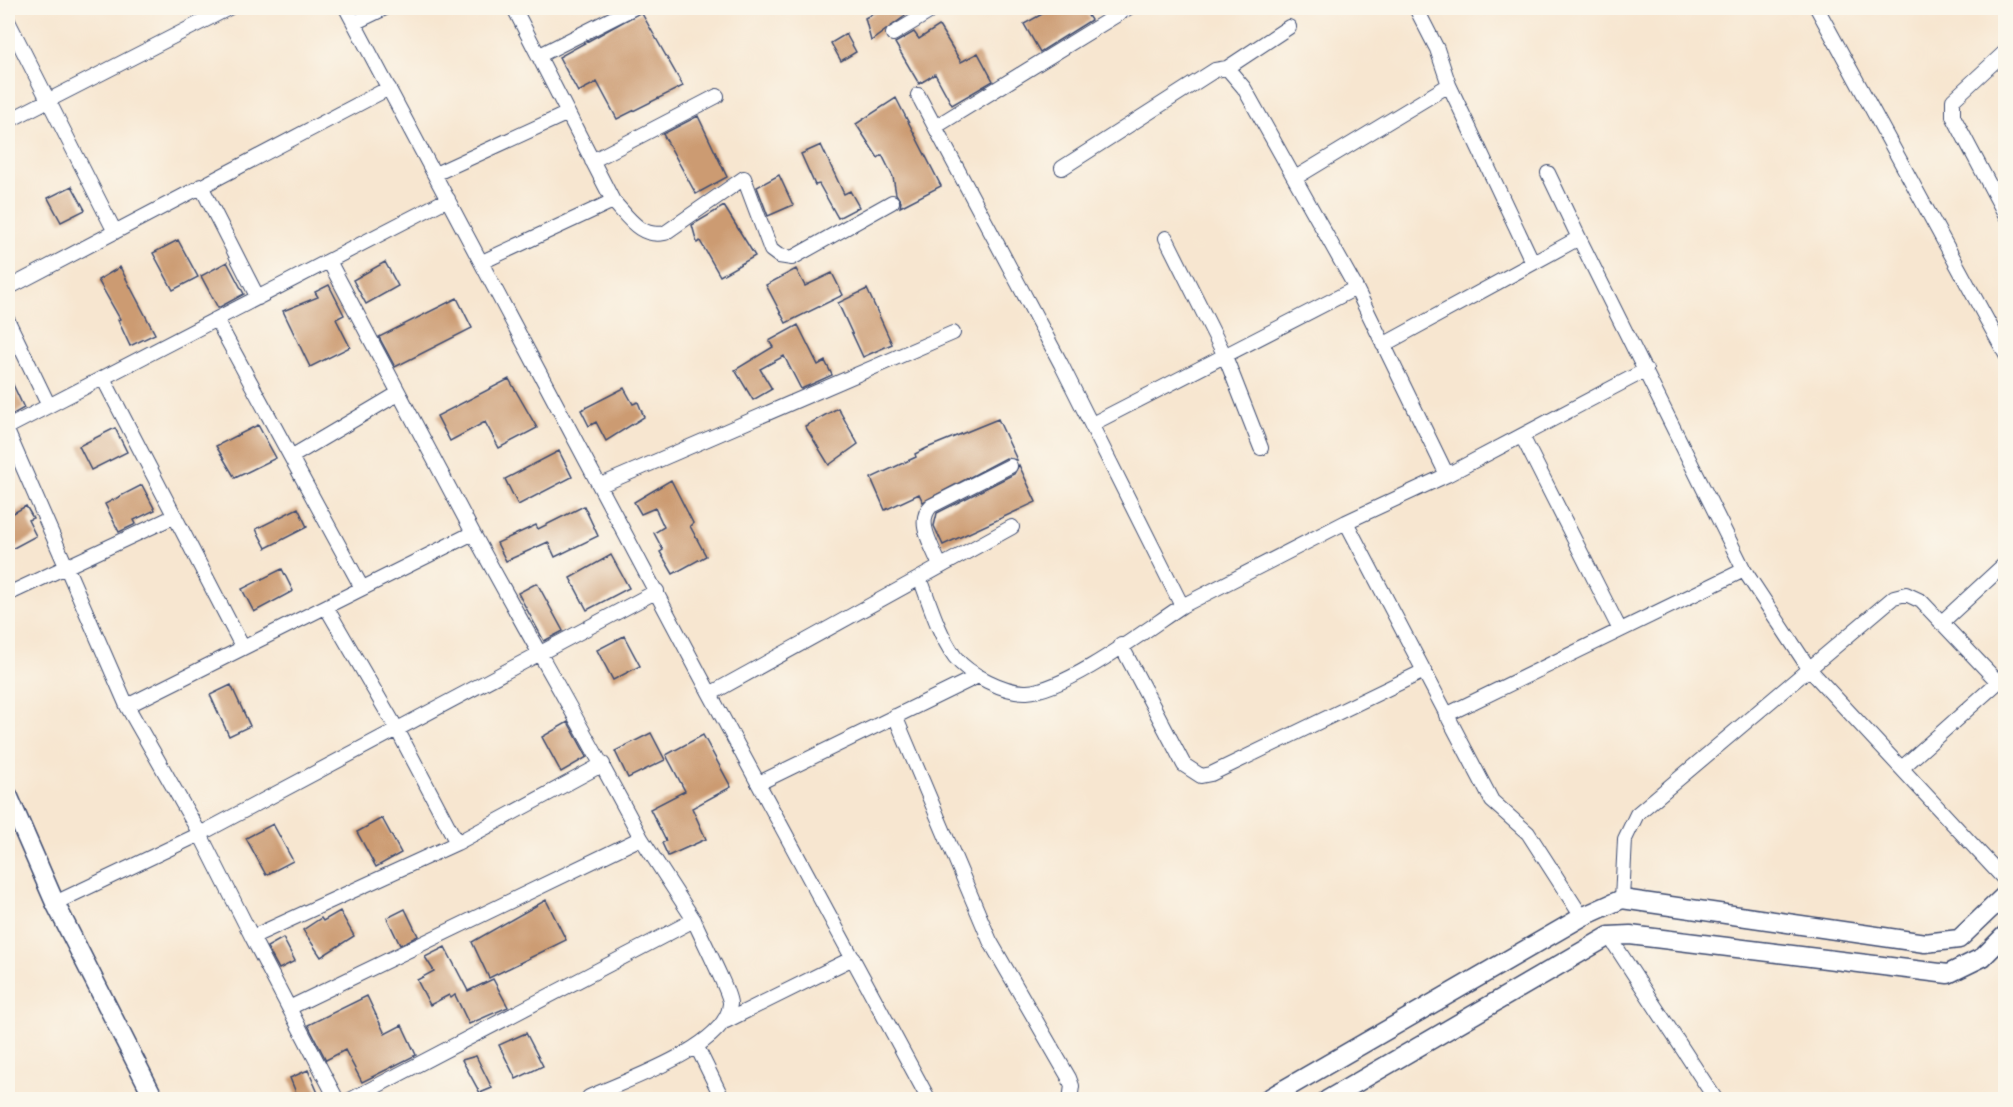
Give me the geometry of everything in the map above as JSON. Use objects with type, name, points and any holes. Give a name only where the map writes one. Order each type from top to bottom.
[{"type":"street","points":[[8,121],[229,8]]},
{"type":"street","points":[[346,8],[710,694],[929,1100]]},
{"type":"street","points":[[354,23],[385,8]]},
{"type":"street","points":[[514,8],[613,201],[641,230],[652,236],[665,233],[744,178],[771,250],[779,256],[792,258],[892,202]]},
{"type":"street","points":[[538,56],[633,8]]},
{"type":"street","points":[[893,34],[936,8]]},
{"type":"street","points":[[935,128],[1128,8]]},
{"type":"street","points":[[1416,8],[1437,49],[1449,85],[1533,263]]},
{"type":"street","points":[[1817,8],[2006,355]]},
{"type":"street","points":[[8,21],[115,232]]},
{"type":"street","points":[[1062,168],[1215,70],[1227,68],[1289,27]]},
{"type":"street","points":[[2006,51],[1953,100],[1953,116],[2006,216]]},
{"type":"street","points":[[1227,68],[1244,88],[1356,288],[1447,475]]},
{"type":"street","points":[[1294,178],[1449,85]]},
{"type":"street","points":[[8,288],[389,88]]},
{"type":"street","points":[[918,95],[1092,424],[1182,606]]},
{"type":"street","points":[[592,161],[717,96]]},
{"type":"street","points":[[435,174],[568,113]]},
{"type":"street","points":[[1548,173],[1744,570],[1810,670],[1903,767],[2006,881]]},
{"type":"street","points":[[201,186],[258,298]]},
{"type":"street","points":[[8,427],[448,199]]},
{"type":"street","points":[[482,262],[613,201]]},
{"type":"street","points":[[1166,238],[1225,356],[1261,448]]},
{"type":"street","points":[[1383,345],[1579,238]]},
{"type":"street","points":[[329,261],[539,656],[603,764],[641,837],[694,920],[731,1002],[726,1021]]},
{"type":"street","points":[[1092,424],[1356,288]]},
{"type":"street","points":[[216,319],[362,588]]},
{"type":"street","points":[[8,321],[50,406]]},
{"type":"street","points":[[601,485],[953,333]]},
{"type":"street","points":[[920,578],[935,620],[950,648],[976,677],[1026,692],[1048,687],[1078,674],[1182,606],[1346,522],[1447,475],[1646,370]]},
{"type":"street","points":[[103,378],[243,648]]},
{"type":"street","points":[[291,457],[399,393]]},
{"type":"street","points":[[8,433],[127,706],[200,834],[337,1100]]},
{"type":"street","points":[[1522,436],[1620,630]]},
{"type":"street","points":[[940,566],[923,522],[924,513],[931,506],[1010,466]]},
{"type":"street","points":[[8,594],[175,516]]},
{"type":"street","points":[[1346,522],[1492,801],[1533,840],[1582,917]]},
{"type":"street","points":[[710,694],[1012,527]]},
{"type":"street","points":[[127,706],[473,533]]},
{"type":"street","points":[[1941,623],[2006,563]]},
{"type":"street","points":[[1446,715],[1744,570]]},
{"type":"street","points":[[55,903],[200,834],[398,731],[657,591]]},
{"type":"street","points":[[1622,899],[1625,839],[1636,814],[1894,597],[1906,594],[1921,601],[1941,623],[2002,679],[1903,767]]},
{"type":"street","points":[[326,607],[398,731],[457,843]]},
{"type":"street","points":[[1121,645],[1184,765],[1201,776],[1211,774],[1424,671]]},
{"type":"street","points":[[759,783],[976,677]]},
{"type":"street","points":[[895,716],[990,941],[1069,1078],[1072,1086],[1070,1100]]},
{"type":"street","points":[[252,937],[457,843],[603,764]]},
{"type":"street","points":[[8,795],[55,903],[155,1100]]},
{"type":"street","points":[[289,1008],[641,837]]},
{"type":"street","points":[[1266,1100],[1582,917],[1622,899],[1925,943],[1959,939],[2006,894]]},
{"type":"street","points":[[350,1100],[694,920]]},
{"type":"street","points":[[1327,1100],[1609,936],[1630,935],[1948,974],[1983,957],[2006,934]]},
{"type":"street","points":[[1609,936],[1716,1100]]},
{"type":"street","points":[[588,1099],[697,1047],[726,1021],[853,958]]},
{"type":"street","points":[[697,1047],[723,1100]]},
{"type":"building","points":[[884,8],[900,8],[905,16],[871,41],[865,18]]},
{"type":"building","points":[[1053,8],[1083,8],[1091,20],[1040,52],[1024,24]]},
{"type":"building","points":[[641,12],[683,86],[617,119],[597,82],[578,92],[559,57]]},
{"type":"building","points":[[939,26],[961,62],[978,53],[993,81],[952,105],[935,74],[919,84],[895,43],[914,32],[919,39]]},
{"type":"building","points":[[846,34],[856,52],[841,61],[831,43]]},
{"type":"building","points":[[896,98],[941,186],[900,207],[901,202],[896,194],[893,177],[882,155],[878,158],[856,124]]},
{"type":"building","points":[[698,116],[727,177],[696,194],[663,134]]},
{"type":"building","points":[[821,145],[844,194],[850,191],[859,207],[838,218],[819,184],[815,185],[801,154]]},
{"type":"building","points":[[779,175],[793,205],[768,216],[757,187]]},
{"type":"building","points":[[72,186],[85,210],[61,222],[48,198]]},
{"type":"building","points":[[724,206],[755,256],[720,276],[700,241],[697,243],[692,225]]},
{"type":"building","points":[[178,240],[198,277],[173,290],[153,253]]},
{"type":"building","points":[[227,262],[244,294],[218,308],[201,276]]},
{"type":"building","points":[[385,262],[398,286],[366,304],[353,280]]},
{"type":"building","points":[[120,267],[155,334],[130,346],[118,320],[120,319],[98,280]]},
{"type":"building","points":[[796,269],[805,286],[832,273],[843,295],[786,323],[766,285]]},
{"type":"building","points":[[329,285],[344,315],[336,319],[350,347],[310,367],[283,311],[318,297],[315,292]]},
{"type":"building","points":[[867,289],[892,344],[863,357],[838,303]]},
{"type":"building","points":[[457,298],[472,328],[395,367],[379,337]]},
{"type":"building","points":[[798,325],[818,365],[825,361],[832,375],[801,389],[784,356],[760,369],[772,389],[753,400],[735,370],[773,347],[769,341]]},
{"type":"building","points":[[8,374],[24,408],[8,417]]},
{"type":"building","points":[[509,379],[537,428],[499,448],[485,422],[450,441],[437,416]]},
{"type":"building","points":[[624,388],[633,404],[638,402],[644,417],[606,441],[596,422],[589,426],[581,410]]},
{"type":"building","points":[[838,408],[858,444],[829,465],[805,426]]},
{"type":"building","points":[[998,419],[1017,460],[1006,458],[923,502],[919,494],[885,510],[871,478],[916,457],[915,454],[927,448]]},
{"type":"building","points":[[258,425],[276,458],[235,478],[216,446]]},
{"type":"building","points":[[115,428],[127,452],[91,470],[79,446]]},
{"type":"building","points":[[559,451],[572,477],[518,505],[505,479]]},
{"type":"building","points":[[1019,465],[1036,502],[943,545],[934,526],[937,513],[1014,474]]},
{"type":"building","points":[[671,480],[693,523],[690,526],[706,556],[673,574],[660,552],[663,550],[654,533],[664,527],[655,508],[641,514],[634,502]]},
{"type":"building","points":[[142,485],[155,510],[134,520],[136,524],[119,532],[105,504]]},
{"type":"building","points":[[26,506],[33,518],[28,520],[36,536],[8,551],[8,516]]},
{"type":"building","points":[[584,506],[598,536],[555,557],[548,542],[506,561],[497,543],[536,525],[538,529]]},
{"type":"building","points":[[298,508],[307,527],[266,548],[256,529]]},
{"type":"building","points":[[611,555],[629,588],[587,610],[570,578]]},
{"type":"building","points":[[282,569],[293,591],[254,612],[242,589]]},
{"type":"building","points":[[537,583],[563,631],[544,641],[518,593]]},
{"type":"building","points":[[624,636],[640,666],[613,680],[597,650]]},
{"type":"building","points":[[231,685],[250,726],[229,736],[210,695]]},
{"type":"building","points":[[568,722],[587,757],[561,772],[542,737]]},
{"type":"building","points":[[651,733],[665,760],[628,778],[615,751]]},
{"type":"building","points":[[703,735],[731,787],[692,808],[706,839],[668,856],[662,843],[666,841],[650,809],[685,791],[666,755]]},
{"type":"building","points":[[382,818],[401,853],[376,867],[357,832]]},
{"type":"building","points":[[273,824],[293,861],[266,875],[246,838]]},
{"type":"building","points":[[546,900],[566,940],[489,978],[472,942]]},
{"type":"building","points":[[405,909],[418,936],[400,945],[387,918]]},
{"type":"building","points":[[340,911],[354,936],[321,957],[303,930],[321,918],[323,921]]},
{"type":"building","points":[[283,938],[295,961],[279,969],[267,947]]},
{"type":"building","points":[[445,947],[468,991],[493,979],[508,1007],[469,1024],[455,995],[451,998],[449,995],[430,1005],[417,980],[434,971],[425,957]]},
{"type":"building","points":[[367,996],[385,1034],[402,1025],[416,1055],[362,1082],[345,1050],[326,1060],[308,1025]]},
{"type":"building","points":[[526,1033],[543,1066],[516,1079],[499,1045]]},
{"type":"building","points":[[476,1056],[492,1088],[480,1093],[462,1060]]},
{"type":"building","points":[[308,1070],[321,1100],[299,1100],[290,1078]]}]
